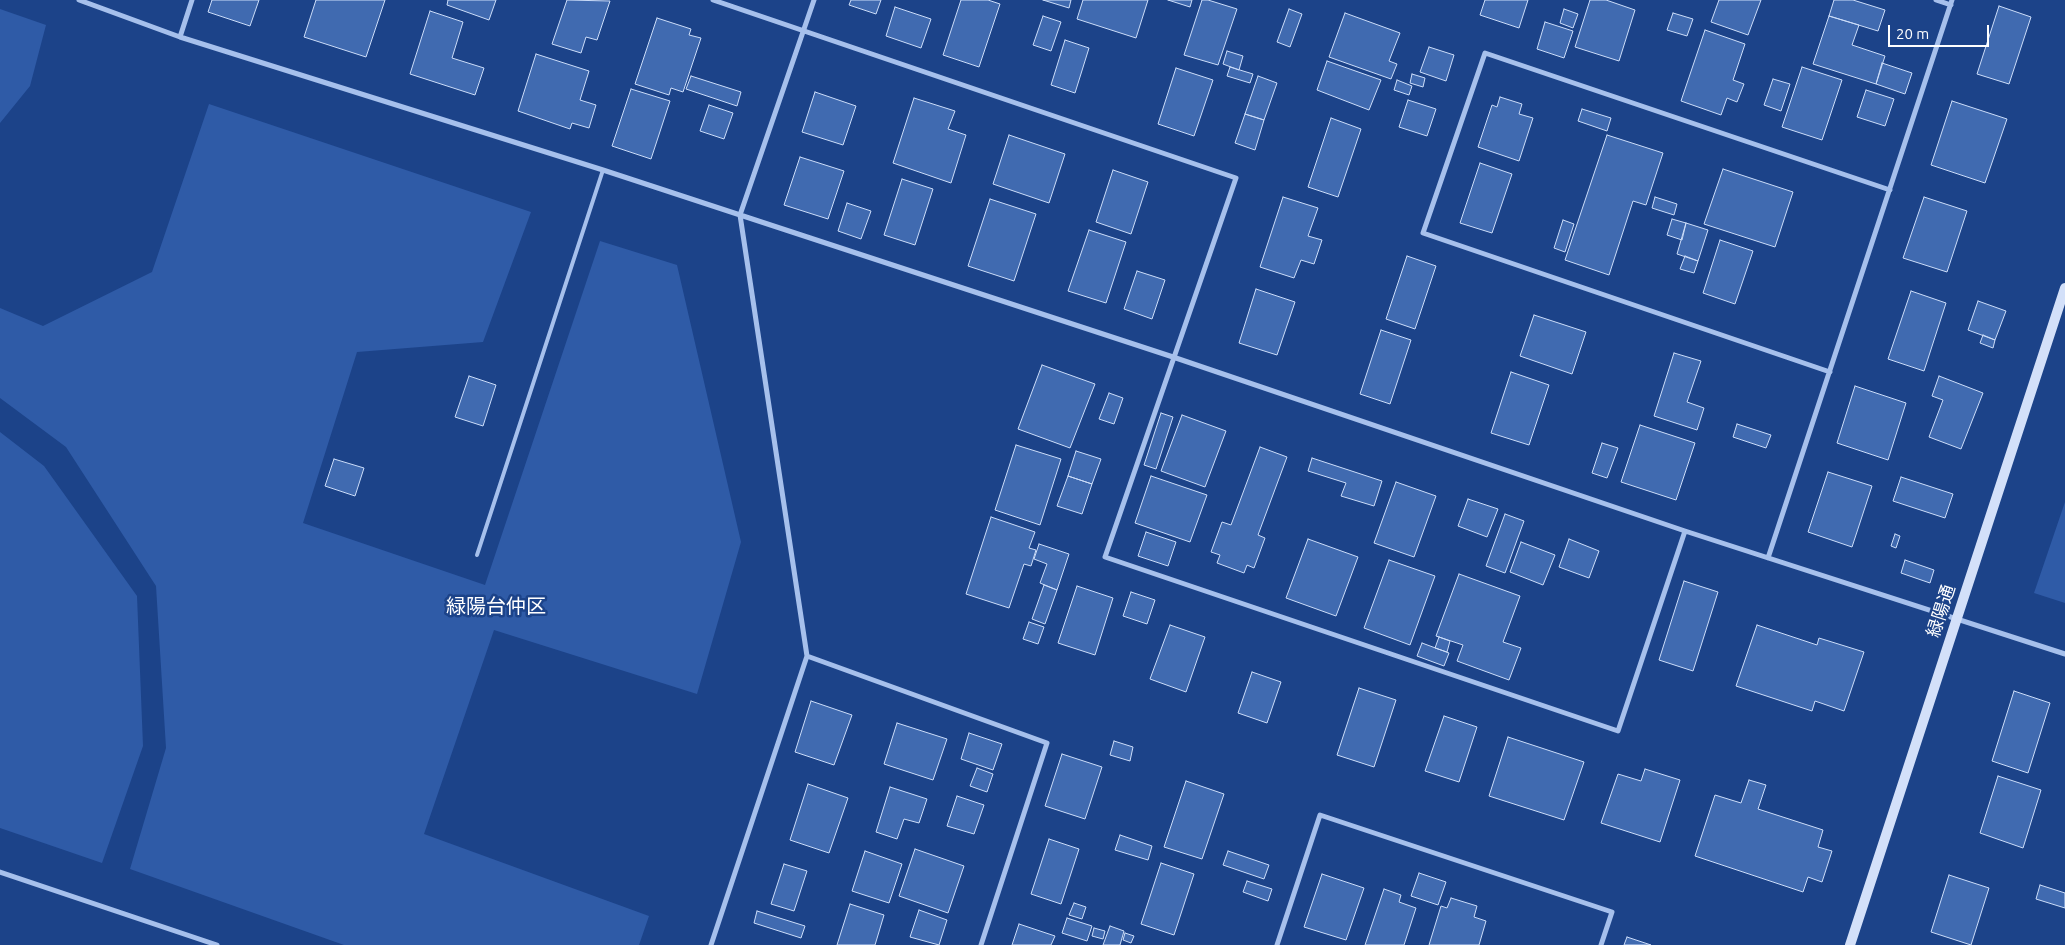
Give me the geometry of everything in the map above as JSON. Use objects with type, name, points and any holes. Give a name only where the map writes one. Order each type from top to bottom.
[{"type":"street","points":[[79,0],[180,37],[603,170],[1173,357],[1685,531],[1956,617],[2065,654]]},
{"type":"street","points":[[180,37],[192,0]]},
{"type":"street","points":[[712,0],[1236,178],[1105,557],[1618,731],[1685,531]]},
{"type":"street","points":[[711,945],[807,656],[740,215],[814,0]]},
{"type":"street","points":[[1768,558],[1952,2],[1936,0]]},
{"type":"street","points":[[1830,372],[1423,233],[1485,53],[1890,190]]},
{"type":"street","name":"緑陽通","points":[[1850,945],[2065,288]]},
{"type":"street","points":[[807,656],[1047,743],[981,945]]},
{"type":"street","points":[[1276,945],[1320,815],[1612,912],[1601,945]]},
{"type":"street","points":[[0,872],[217,945]]},
{"type":"lane","points":[[477,554],[603,170]]},
{"type":"shaded area","points":[[0,9],[46,25],[30,86],[0,123]]},
{"type":"shaded area","points":[[209,104],[531,212],[483,342],[357,352],[303,523],[485,585],[600,241],[677,265],[741,542],[697,694],[494,630],[424,834],[649,916],[639,945],[344,945],[130,869],[166,748],[156,586],[66,447],[0,398],[0,308],[43,326],[152,272]]},
{"type":"shaded area","points":[[0,432],[44,466],[137,596],[143,746],[102,863],[0,828]]},
{"type":"shaded area","points":[[2065,502],[2065,603],[2034,593]]},
{"type":"building","points":[[212,0],[259,0],[250,26],[208,12]]},
{"type":"building","points":[[316,0],[385,0],[366,57],[304,37]]},
{"type":"building","points":[[448,0],[496,0],[489,20],[447,5]]},
{"type":"building","points":[[567,0],[610,1],[597,40],[586,37],[581,53],[552,44]]},
{"type":"building","points":[[851,0],[881,0],[876,14],[849,5]]},
{"type":"building","points":[[961,0],[988,0],[1000,4],[979,67],[943,55]]},
{"type":"building","points":[[1043,0],[1071,0],[1069,8]]},
{"type":"building","points":[[1083,0],[1148,0],[1136,38],[1077,19]]},
{"type":"building","points":[[1168,0],[1192,0],[1190,7]]},
{"type":"building","points":[[1202,0],[1237,9],[1218,65],[1184,55]]},
{"type":"building","points":[[1485,0],[1528,0],[1519,28],[1480,15]]},
{"type":"building","points":[[1590,0],[1606,0],[1635,10],[1619,61],[1575,47]]},
{"type":"building","points":[[1719,0],[1761,0],[1748,35],[1711,22]]},
{"type":"building","points":[[1834,0],[1853,0],[1885,10],[1878,31],[1829,16]]},
{"type":"building","points":[[1999,6],[2031,17],[2009,84],[1977,74]]},
{"type":"building","points":[[895,7],[931,19],[921,48],[886,36]]},
{"type":"building","points":[[1289,9],[1302,14],[1290,47],[1277,42]]},
{"type":"building","points":[[1564,9],[1578,14],[1573,28],[1560,23]]},
{"type":"building","points":[[430,11],[463,22],[452,58],[484,68],[475,95],[410,74]]},
{"type":"building","points":[[1345,13],[1400,33],[1389,61],[1397,64],[1391,79],[1329,57]]},
{"type":"building","points":[[1673,13],[1693,19],[1687,36],[1667,30]]},
{"type":"building","points":[[1043,16],[1061,22],[1051,51],[1033,45]]},
{"type":"building","points":[[1829,16],[1859,25],[1852,45],[1885,56],[1876,84],[1813,64]]},
{"type":"building","points":[[657,18],[691,29],[689,35],[701,38],[683,92],[671,88],[669,95],[635,84]]},
{"type":"building","points":[[1545,22],[1573,31],[1564,58],[1537,49]]},
{"type":"building","points":[[1705,30],[1745,44],[1733,80],[1744,84],[1737,102],[1727,98],[1721,115],[1681,101]]},
{"type":"building","points":[[1065,40],[1089,48],[1075,93],[1051,85]]},
{"type":"building","points":[[1429,47],[1454,55],[1446,81],[1420,72]]},
{"type":"building","points":[[1227,51],[1243,56],[1239,70],[1223,64]]},
{"type":"building","points":[[536,54],[589,71],[580,100],[596,105],[589,128],[572,123],[570,129],[518,111]]},
{"type":"building","points":[[1327,61],[1381,80],[1369,110],[1317,90]]},
{"type":"building","points":[[1882,63],[1912,73],[1905,94],[1876,84]]},
{"type":"building","points":[[1230,67],[1253,74],[1250,83],[1227,76]]},
{"type":"building","points":[[1802,67],[1842,80],[1822,140],[1782,127]]},
{"type":"building","points":[[1176,68],[1213,80],[1194,136],[1158,124]]},
{"type":"building","points":[[1412,74],[1425,78],[1423,87],[1410,83]]},
{"type":"building","points":[[691,76],[741,92],[737,106],[686,89]]},
{"type":"building","points":[[1258,76],[1277,83],[1264,120],[1245,114]]},
{"type":"building","points":[[1773,79],[1790,84],[1781,111],[1764,105]]},
{"type":"building","points":[[1397,80],[1412,86],[1409,95],[1394,90]]},
{"type":"building","points":[[631,89],[670,101],[651,159],[612,146]]},
{"type":"building","points":[[1866,90],[1894,99],[1885,126],[1857,117]]},
{"type":"building","points":[[815,92],[856,106],[843,145],[802,132]]},
{"type":"building","points":[[1500,97],[1522,104],[1519,114],[1533,118],[1519,161],[1478,147],[1492,105],[1497,107]]},
{"type":"building","points":[[914,98],[955,111],[948,129],[966,135],[951,183],[893,163]]},
{"type":"building","points":[[1408,100],[1436,109],[1427,136],[1399,127]]},
{"type":"building","points":[[1952,101],[2007,119],[1985,183],[1931,165]]},
{"type":"building","points":[[709,105],[733,113],[724,139],[700,131]]},
{"type":"building","points":[[1582,109],[1611,118],[1607,131],[1578,121]]},
{"type":"building","points":[[1245,114],[1264,120],[1255,150],[1235,143]]},
{"type":"building","points":[[1331,118],[1361,129],[1338,197],[1308,187]]},
{"type":"building","points":[[1009,135],[1065,154],[1049,203],[993,184]]},
{"type":"building","points":[[1607,135],[1663,153],[1646,205],[1633,201],[1609,275],[1565,260]]},
{"type":"building","points":[[800,157],[844,171],[828,219],[784,205]]},
{"type":"building","points":[[1480,163],[1512,174],[1492,233],[1460,223]]},
{"type":"building","points":[[1723,169],[1793,192],[1775,247],[1704,224]]},
{"type":"building","points":[[1113,170],[1148,182],[1131,234],[1096,222]]},
{"type":"building","points":[[902,179],[933,189],[915,245],[884,235]]},
{"type":"building","points":[[1283,197],[1318,208],[1308,236],[1322,240],[1314,264],[1301,260],[1294,278],[1260,267]]},
{"type":"building","points":[[1655,197],[1677,204],[1674,215],[1652,208]]},
{"type":"building","points":[[1924,197],[1967,211],[1947,272],[1903,258]]},
{"type":"building","points":[[990,199],[1036,214],[1014,281],[968,266]]},
{"type":"building","points":[[847,203],[871,211],[861,239],[838,231]]},
{"type":"building","points":[[1672,219],[1686,223],[1682,240],[1667,235]]},
{"type":"building","points":[[1563,220],[1574,224],[1565,252],[1554,248]]},
{"type":"building","points":[[1686,223],[1708,230],[1698,261],[1677,254]]},
{"type":"building","points":[[1089,230],[1126,242],[1106,303],[1068,291]]},
{"type":"building","points":[[1720,240],[1753,251],[1735,304],[1703,293]]},
{"type":"building","points":[[1407,256],[1436,266],[1415,329],[1386,319]]},
{"type":"building","points":[[1685,256],[1698,261],[1694,273],[1680,269]]},
{"type":"building","points":[[1137,271],[1165,280],[1152,319],[1124,309]]},
{"type":"building","points":[[1256,289],[1295,302],[1277,355],[1239,343]]},
{"type":"building","points":[[1911,291],[1946,303],[1924,371],[1888,359]]},
{"type":"building","points":[[1978,301],[2006,311],[1995,340],[1968,330]]},
{"type":"building","points":[[1534,315],[1586,332],[1572,374],[1520,356]]},
{"type":"building","points":[[1381,330],[1411,340],[1390,404],[1360,394]]},
{"type":"building","points":[[1983,335],[1995,340],[1993,348],[1980,343]]},
{"type":"building","points":[[1674,353],[1701,361],[1687,402],[1704,408],[1697,430],[1654,416]]},
{"type":"building","points":[[1042,365],[1095,384],[1070,448],[1018,429]]},
{"type":"building","points":[[1511,372],[1549,385],[1529,445],[1491,433]]},
{"type":"building","points":[[469,376],[496,385],[483,426],[455,417]]},
{"type":"building","points":[[1939,376],[1983,393],[1961,449],[1929,437],[1943,400],[1932,396]]},
{"type":"building","points":[[1855,386],[1906,403],[1888,460],[1837,443]]},
{"type":"building","points":[[1109,393],[1123,398],[1114,424],[1099,419]]},
{"type":"building","points":[[1161,413],[1173,417],[1156,469],[1144,465]]},
{"type":"building","points":[[1182,415],[1226,431],[1205,487],[1161,471]]},
{"type":"building","points":[[1737,424],[1771,435],[1766,448],[1733,437]]},
{"type":"building","points":[[1640,425],[1695,443],[1676,500],[1621,482]]},
{"type":"building","points":[[1602,443],[1618,448],[1607,478],[1592,473]]},
{"type":"building","points":[[1016,445],[1061,459],[1040,525],[995,510]]},
{"type":"building","points":[[1260,447],[1287,457],[1258,535],[1265,538],[1254,568],[1247,565],[1244,573],[1217,563],[1220,555],[1211,552],[1222,522],[1231,525]]},
{"type":"building","points":[[1076,451],[1101,459],[1092,484],[1068,476]]},
{"type":"building","points":[[1312,458],[1382,481],[1374,506],[1341,496],[1346,483],[1308,471]]},
{"type":"building","points":[[334,459],[364,468],[355,496],[325,486]]},
{"type":"building","points":[[1828,472],[1872,486],[1852,547],[1808,532]]},
{"type":"building","points":[[1068,476],[1092,484],[1082,514],[1057,506]]},
{"type":"building","points":[[1151,476],[1207,495],[1190,542],[1135,523]]},
{"type":"building","points":[[1901,477],[1953,494],[1945,518],[1893,501]]},
{"type":"building","points":[[1396,482],[1436,496],[1414,557],[1374,543]]},
{"type":"building","points":[[1468,499],[1498,509],[1487,537],[1458,526]]},
{"type":"building","points":[[1505,514],[1524,521],[1505,573],[1486,566]]},
{"type":"building","points":[[991,517],[1035,532],[1029,548],[1036,550],[1031,566],[1024,564],[1009,608],[966,594]]},
{"type":"building","points":[[1146,532],[1176,542],[1168,566],[1138,556]]},
{"type":"building","points":[[1895,534],[1900,536],[1896,548],[1891,546]]},
{"type":"building","points":[[1308,539],[1358,557],[1336,616],[1286,598]]},
{"type":"building","points":[[1569,539],[1599,551],[1589,578],[1559,567]]},
{"type":"building","points":[[1521,542],[1555,555],[1543,585],[1510,572]]},
{"type":"building","points":[[1039,544],[1069,554],[1057,590],[1040,583],[1047,564],[1034,559]]},
{"type":"building","points":[[1389,560],[1435,576],[1410,645],[1364,628]]},
{"type":"building","points":[[1905,560],[1934,570],[1930,583],[1901,573]]},
{"type":"building","points":[[1459,574],[1520,596],[1503,642],[1521,648],[1509,680],[1457,661],[1463,645],[1436,636]]},
{"type":"building","points":[[1684,581],[1718,592],[1693,671],[1659,660]]},
{"type":"building","points":[[1044,585],[1057,590],[1045,624],[1032,619]]},
{"type":"building","points":[[1077,586],[1113,598],[1095,655],[1058,643]]},
{"type":"building","points":[[1131,592],[1155,600],[1147,624],[1123,616]]},
{"type":"building","points":[[1029,622],[1044,627],[1038,644],[1023,639]]},
{"type":"building","points":[[1170,625],[1205,637],[1186,692],[1150,679]]},
{"type":"building","points":[[1757,625],[1817,645],[1819,638],[1864,652],[1844,711],[1815,701],[1812,711],[1736,686]]},
{"type":"building","points":[[1439,637],[1450,641],[1447,652],[1435,648]]},
{"type":"building","points":[[1422,643],[1449,653],[1444,666],[1417,656]]},
{"type":"building","points":[[1252,672],[1281,682],[1267,723],[1238,713]]},
{"type":"building","points":[[1359,688],[1396,700],[1374,767],[1337,755]]},
{"type":"building","points":[[2014,691],[2050,703],[2028,773],[1992,761]]},
{"type":"building","points":[[811,701],[852,715],[834,765],[795,752]]},
{"type":"building","points":[[1444,716],[1477,727],[1459,782],[1425,771]]},
{"type":"building","points":[[897,723],[947,739],[933,780],[884,764]]},
{"type":"building","points":[[969,733],[1002,744],[993,770],[961,759]]},
{"type":"building","points":[[1508,737],[1584,762],[1564,820],[1489,796]]},
{"type":"building","points":[[1114,741],[1133,747],[1130,761],[1110,755]]},
{"type":"building","points":[[1062,754],[1102,767],[1085,819],[1045,806]]},
{"type":"building","points":[[977,768],[993,774],[987,792],[970,786]]},
{"type":"building","points":[[1645,769],[1680,780],[1660,842],[1601,823],[1618,774],[1641,781]]},
{"type":"building","points":[[1998,776],[2041,790],[2023,848],[1980,833]]},
{"type":"building","points":[[1749,780],[1766,785],[1758,809],[1823,830],[1818,847],[1832,851],[1822,882],[1808,877],[1803,892],[1695,856],[1715,795],[1741,803]]},
{"type":"building","points":[[1186,781],[1224,794],[1202,859],[1164,847]]},
{"type":"building","points":[[808,784],[848,798],[829,853],[790,840]]},
{"type":"building","points":[[890,787],[927,799],[919,823],[904,819],[897,839],[876,832]]},
{"type":"building","points":[[957,796],[984,805],[974,834],[947,826]]},
{"type":"building","points":[[1120,835],[1152,846],[1148,860],[1115,850]]},
{"type":"building","points":[[1049,839],[1079,849],[1061,904],[1031,894]]},
{"type":"building","points":[[915,849],[964,866],[948,913],[899,896]]},
{"type":"building","points":[[865,851],[902,864],[889,903],[852,891]]},
{"type":"building","points":[[1228,851],[1269,865],[1264,879],[1223,865]]},
{"type":"building","points":[[1161,863],[1194,874],[1174,935],[1141,924]]},
{"type":"building","points":[[784,864],[807,871],[794,911],[771,904]]},
{"type":"building","points":[[1419,873],[1446,882],[1438,905],[1411,896]]},
{"type":"building","points":[[1322,874],[1364,888],[1346,940],[1304,927]]},
{"type":"building","points":[[1949,875],[1989,888],[1971,945],[1931,932]]},
{"type":"building","points":[[1247,881],[1272,889],[1268,901],[1243,892]]},
{"type":"building","points":[[2040,885],[2065,893],[2065,908],[2036,899]]},
{"type":"building","points":[[1384,889],[1401,895],[1399,902],[1416,908],[1404,945],[1365,945]]},
{"type":"building","points":[[1451,898],[1477,906],[1474,917],[1486,921],[1479,945],[1429,945],[1441,906],[1447,908]]},
{"type":"building","points":[[1074,903],[1086,907],[1082,919],[1069,915]]},
{"type":"building","points":[[850,904],[884,915],[875,945],[837,945]]},
{"type":"building","points":[[919,910],[947,920],[939,945],[910,937]]},
{"type":"building","points":[[757,911],[805,926],[801,938],[754,923]]},
{"type":"building","points":[[1067,918],[1092,926],[1087,941],[1062,933]]},
{"type":"building","points":[[1019,924],[1055,936],[1051,945],[1012,945]]},
{"type":"building","points":[[1110,926],[1124,931],[1120,945],[1103,945]]},
{"type":"building","points":[[1094,928],[1105,931],[1103,939],[1092,936]]},
{"type":"building","points":[[1125,933],[1134,936],[1131,943],[1123,940]]},
{"type":"building","points":[[1627,937],[1651,945],[1624,945]]},
{"type":"district","name":"緑陽台仲区","points":[[496,606]]}]
